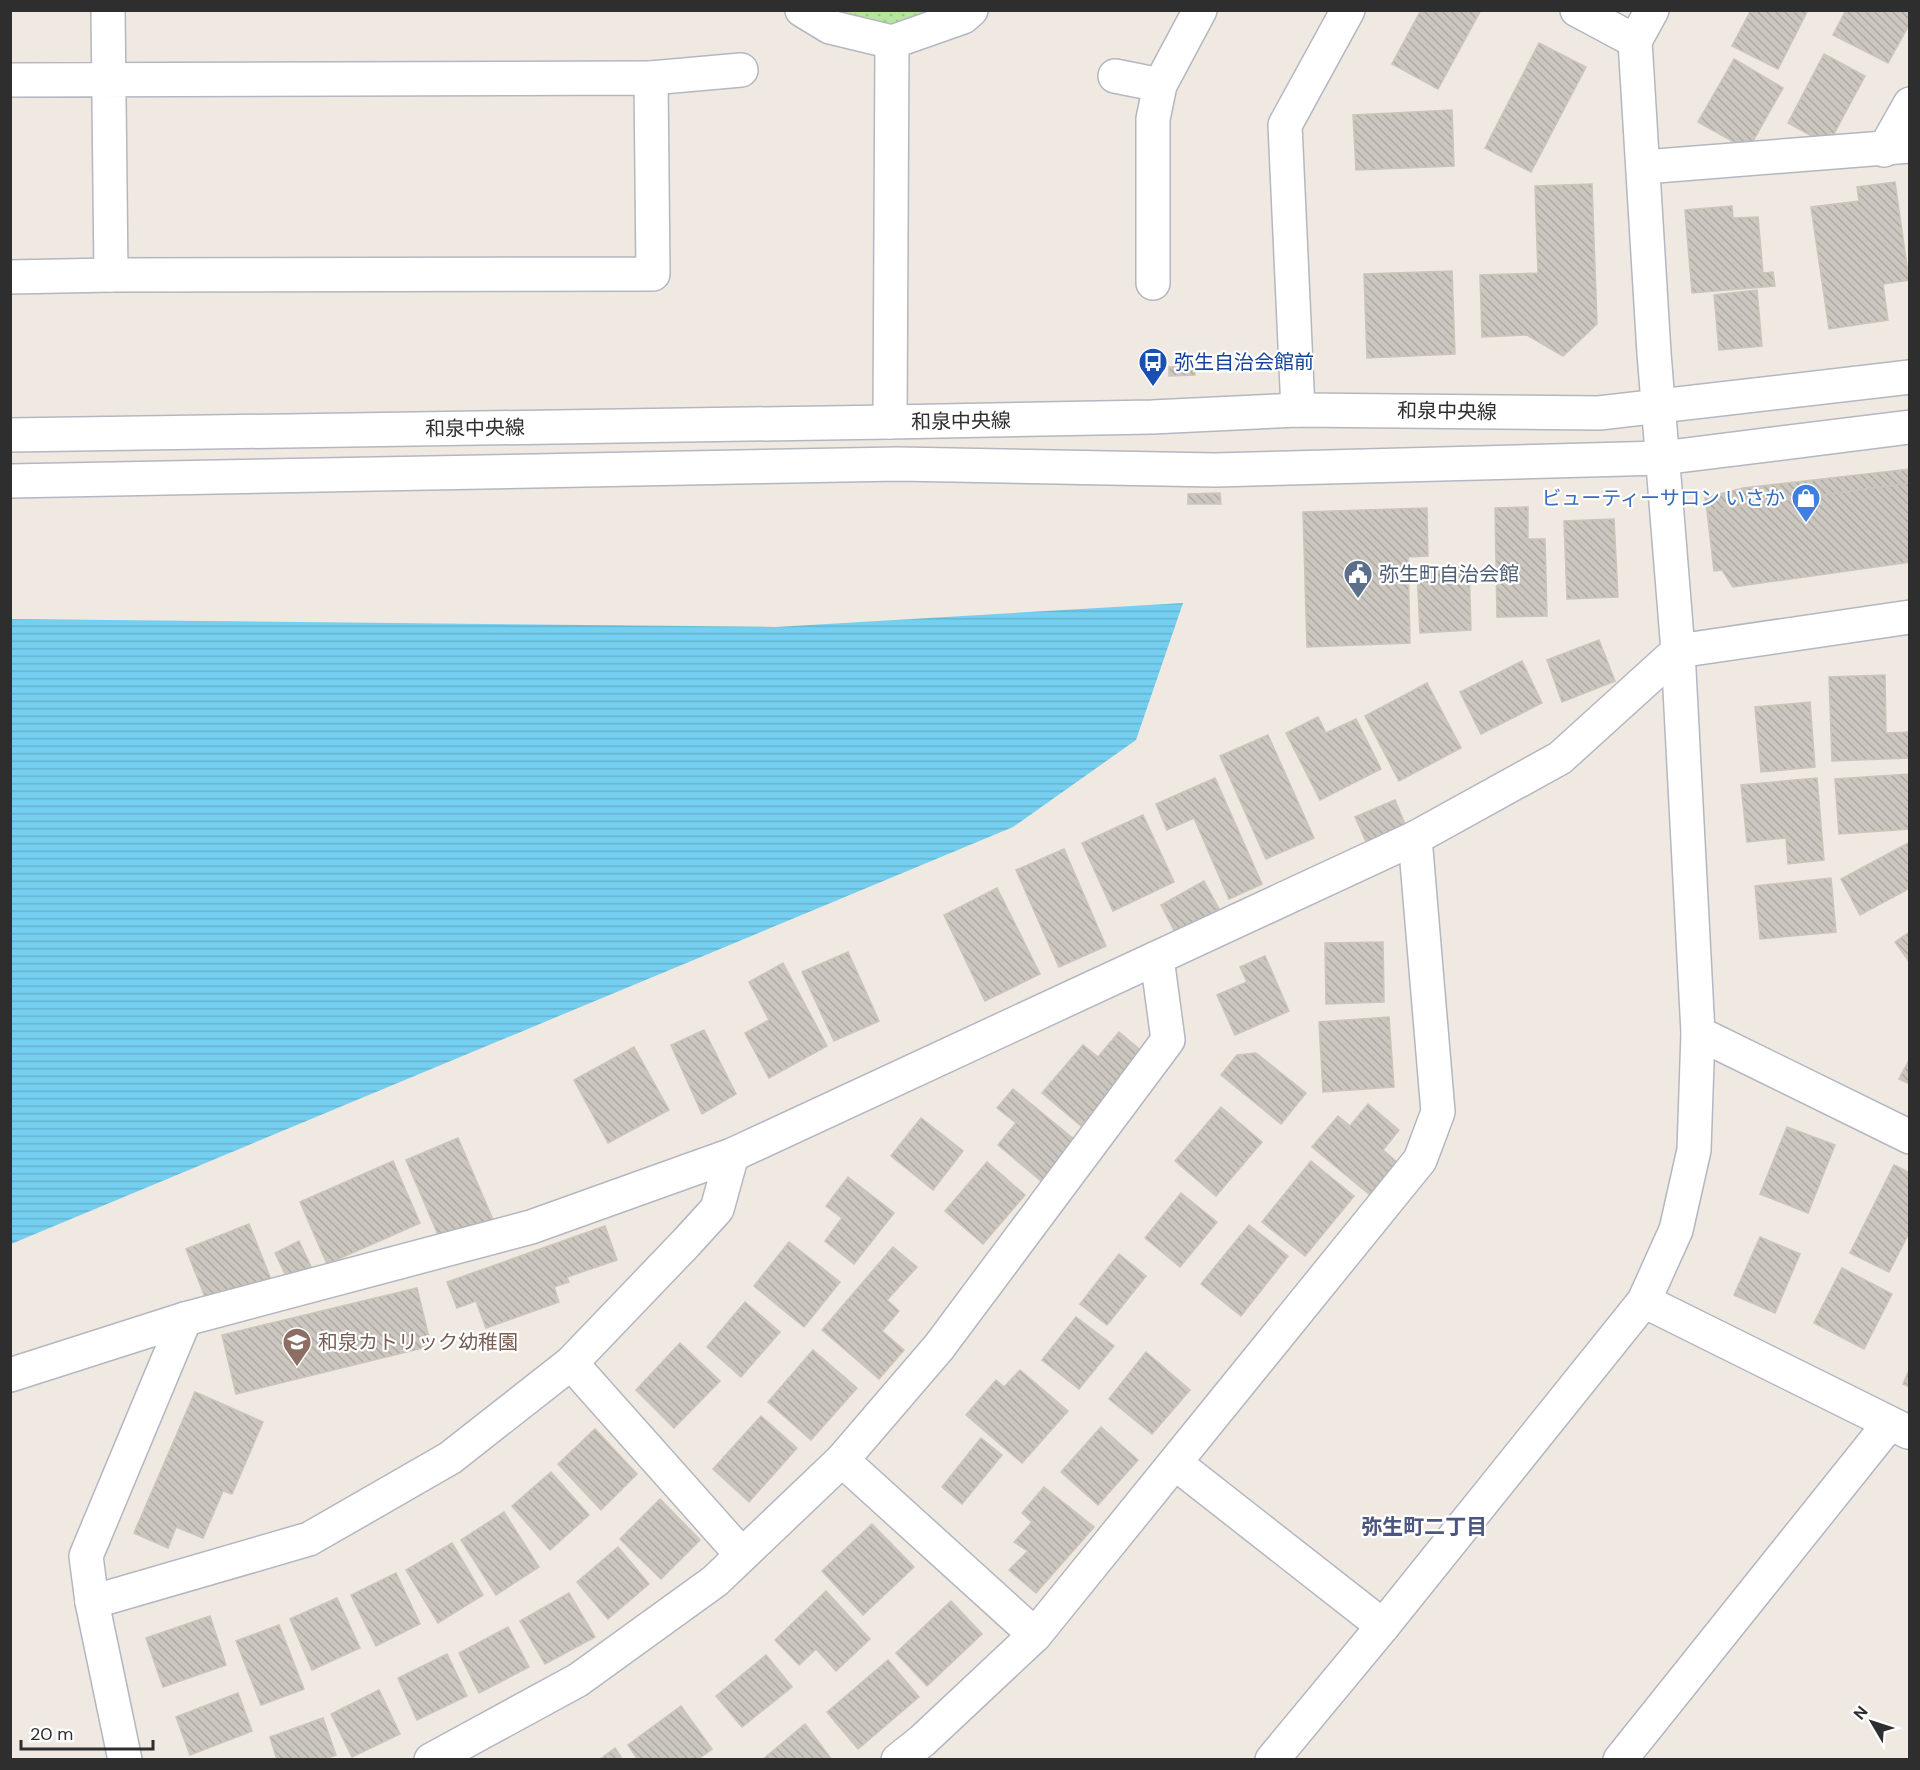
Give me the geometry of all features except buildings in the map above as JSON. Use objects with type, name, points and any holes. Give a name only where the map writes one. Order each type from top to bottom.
[{"type":"street","points":[[108,10],[111,275]]},
{"type":"street","points":[[802,10],[830,27],[892,42],[963,17],[971,10]]},
{"type":"street","points":[[1154,283],[1153,119],[1160,85],[1200,10]]},
{"type":"street","points":[[1298,410],[1285,125],[1348,10]]},
{"type":"street","points":[[1577,10],[1635,42]]},
{"type":"street","points":[[1272,1760],[1383,1626],[1644,1300],[1676,1230],[1694,1150],[1698,1033],[1678,651],[1657,404],[1635,42],[1652,10]]},
{"type":"street","points":[[890,422],[892,42]]},
{"type":"street","points":[[10,80],[651,78],[741,70]]},
{"type":"street","points":[[1115,76],[1160,85]]},
{"type":"street","points":[[10,277],[652,274],[651,78]]},
{"type":"street","points":[[1644,167],[1897,148],[1910,104]]},
{"type":"street","name":"和泉中央線","points":[[10,435],[1152,417],[1298,410],[1599,413],[1657,404],[1910,376]]},
{"type":"street","points":[[10,481],[898,464],[1215,470],[1662,458],[1910,427]]},
{"type":"street","points":[[10,1375],[185,1319],[531,1227],[732,1155],[1415,838],[1560,758],[1678,651],[1910,617]]},
{"type":"street","points":[[898,1760],[922,1741],[1035,1635],[1420,1160],[1438,1112],[1415,838]]},
{"type":"street","points":[[431,1760],[578,1680],[715,1581],[842,1460],[939,1347],[1168,1040],[1157,958]]},
{"type":"street","points":[[1698,1033],[1910,1137]]},
{"type":"street","points":[[92,1602],[309,1539],[450,1458],[571,1363],[717,1209],[732,1155]]},
{"type":"street","points":[[1620,1760],[1899,1429],[1644,1300]]},
{"type":"street","points":[[125,1760],[92,1602],[86,1556],[185,1319]]},
{"type":"street","points":[[571,1363],[742,1555]]},
{"type":"street","points":[[842,1460],[1035,1635]]},
{"type":"street","points":[[1175,1463],[1383,1626]]},
{"type":"green space","points":[[822,11],[945,11],[905,24],[857,24]]},
{"type":"water","points":[[1183,603],[1136,740],[1013,827],[11,1244],[11,619],[776,627]]},
{"type":"place","name":"弥生自治会館前","points":[[1153,388]]},
{"type":"place","name":"ビューティーサロン いさか","points":[[1806,524]]},
{"type":"place","name":"弥生町自治会館","points":[[1358,600]]},
{"type":"place","name":"和泉カトリック幼稚園","points":[[297,1368]]},
{"type":"district","name":"弥生町二丁目","points":[[1424,1527]]}]
